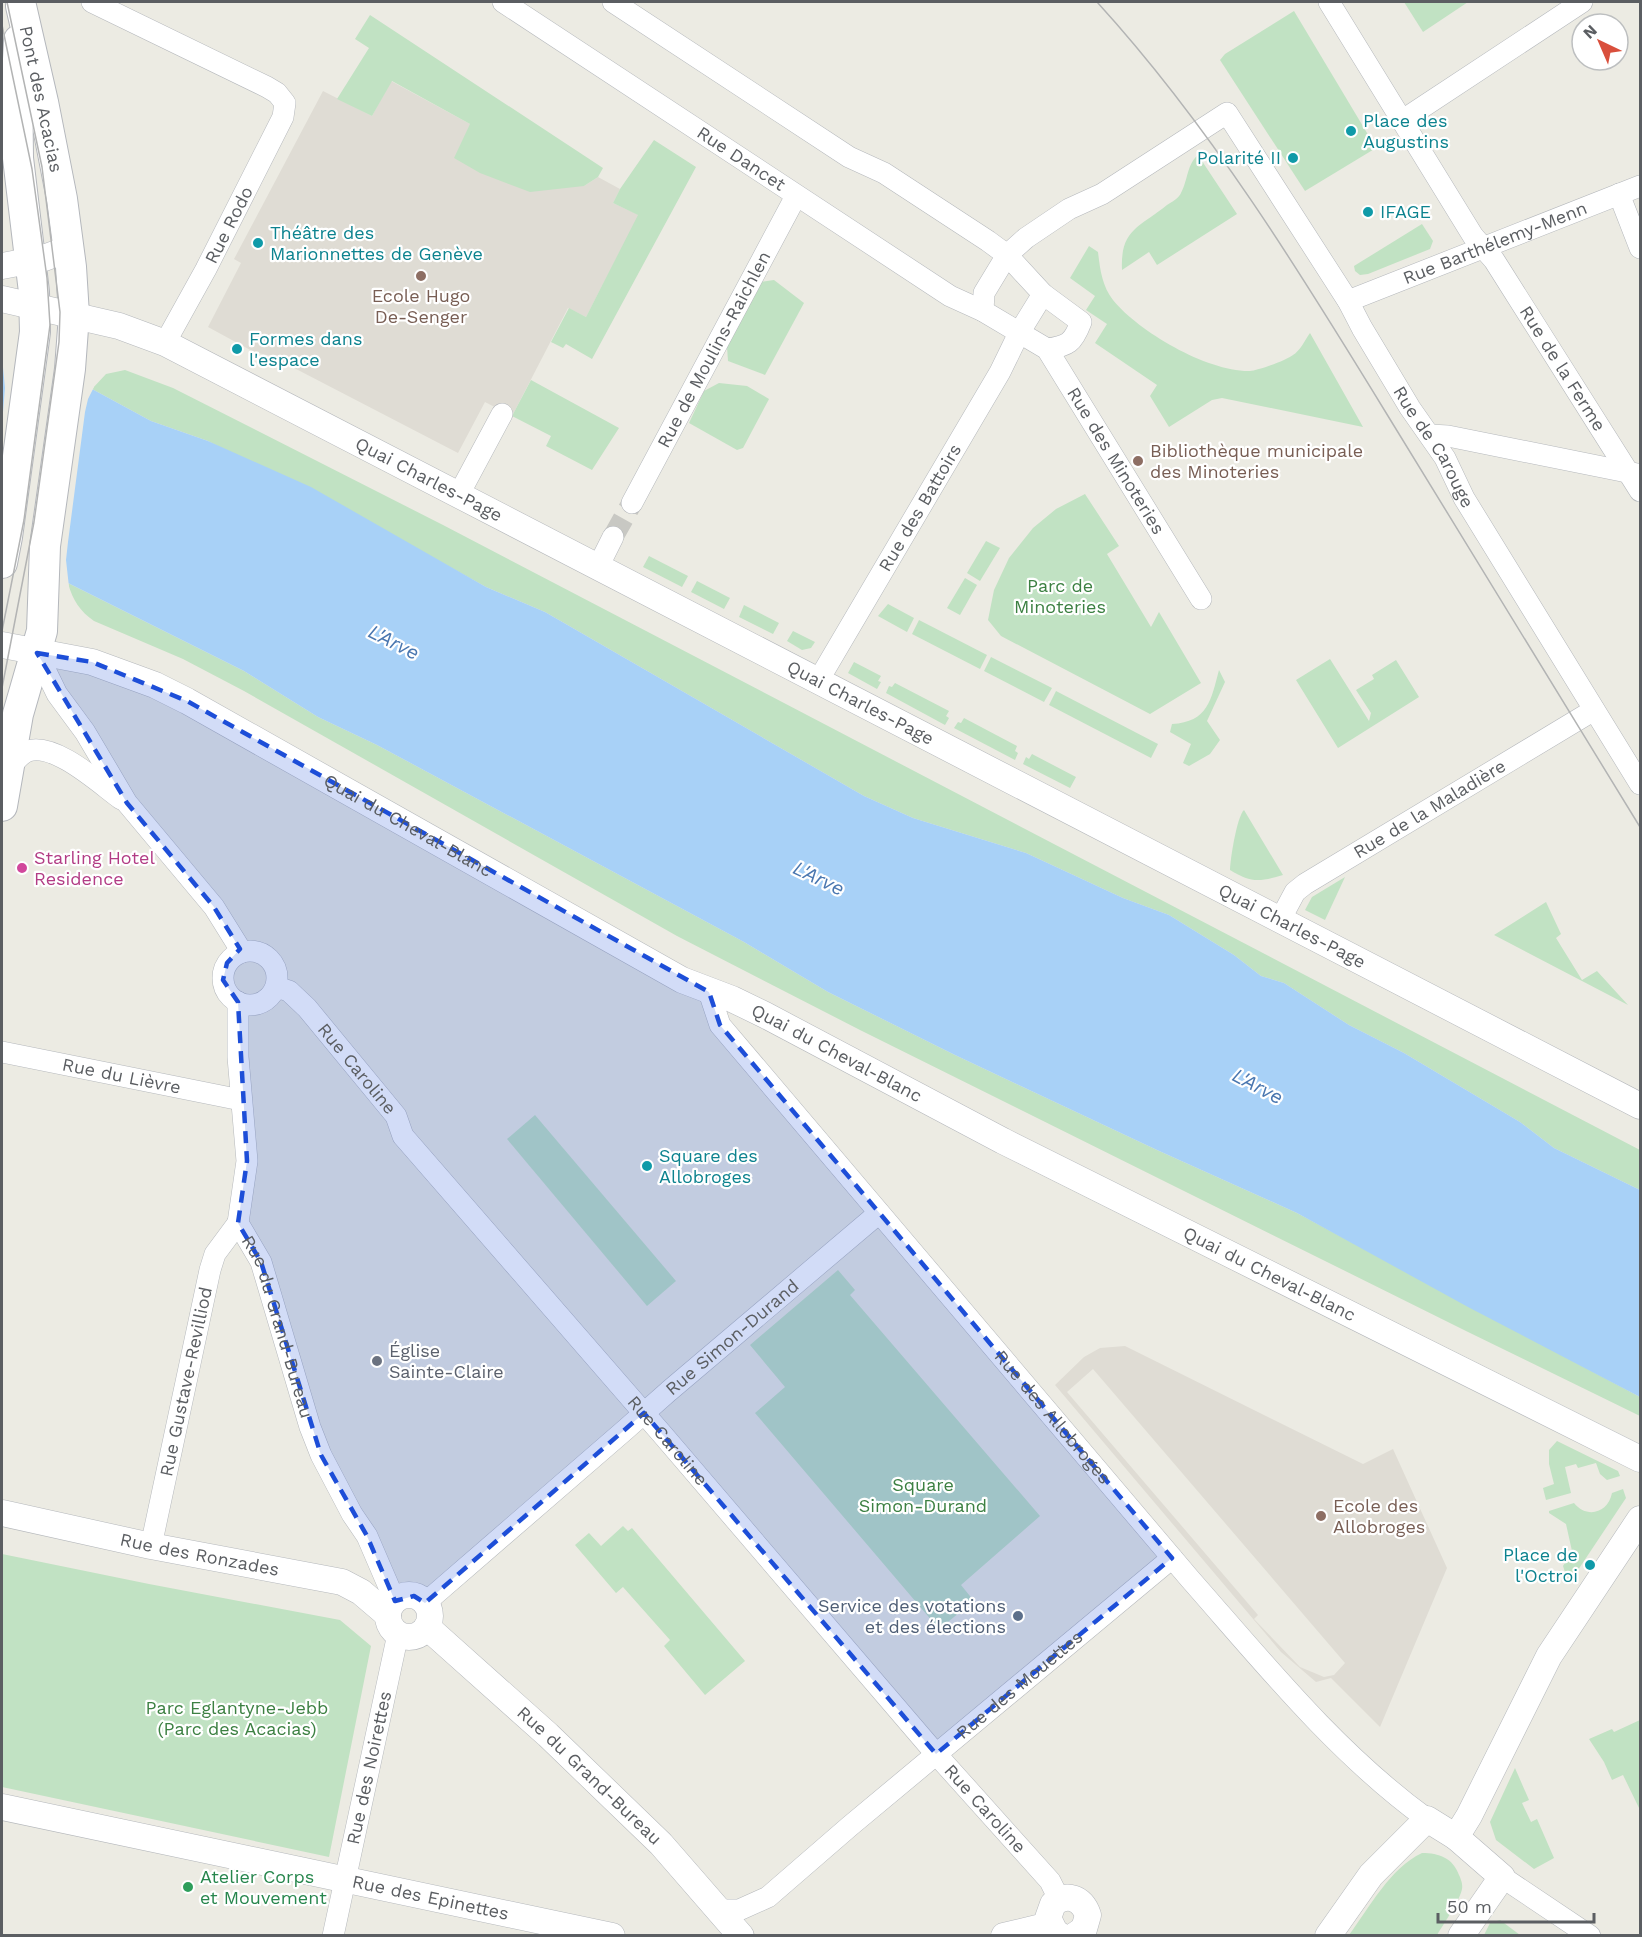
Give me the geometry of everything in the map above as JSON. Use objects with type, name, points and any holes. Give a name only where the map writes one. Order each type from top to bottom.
[{"type":"main road","name":"Pont des Acacias","points":[[2,806],[20,706],[37,653],[44,606],[45,546],[70,369],[74,315],[69,249],[62,199],[43,102],[20,4]]},
{"type":"main road","name":"Pont des Acacias","points":[[2,563],[34,346],[31,260],[18,159],[16,78],[20,4]]},
{"type":"street","name":"Rue Rodo","points":[[92,2],[267,87],[277,93],[285,103],[283,117],[165,344]]},
{"type":"street","name":"Rue Dancet","points":[[503,2],[950,296],[983,311]]},
{"type":"street","points":[[614,2],[849,157],[884,173],[1007,255],[1043,294],[1081,322],[1076,335],[1066,346],[1047,349]]},
{"type":"street","points":[[1329,2],[1483,249]]},
{"type":"street","points":[[1403,120],[1570,5]]},
{"type":"street","name":"Rue de Carouge","points":[[1007,255],[1026,238],[1070,209],[1102,194],[1227,112],[1348,301],[1404,398],[1445,458],[1464,498],[1641,784]]},
{"type":"street","name":"Rue Barthélemy-Menn","points":[[1348,301],[1641,186]]},
{"type":"street","points":[[1619,194],[1641,248]]},
{"type":"street","name":"Rue de Moulins-Raichlen","points":[[632,503],[796,196]]},
{"type":"street","points":[[2,266],[69,249]]},
{"type":"street","name":"Rue de la Ferme","points":[[1483,249],[1494,260],[1635,473],[1641,491]]},
{"type":"street","points":[[1007,255],[984,293],[983,311],[1019,333]]},
{"type":"street","name":"Rue des Battoirs","points":[[818,681],[1000,372],[1019,333],[1043,294]]},
{"type":"street","name":"Quai Charles-Page","points":[[2,299],[129,329],[165,344],[1641,1106]]},
{"type":"street","name":"Rue des Minoteries","points":[[1019,333],[1047,349],[1201,599]]},
{"type":"street","points":[[458,496],[502,414]]},
{"type":"street","points":[[1430,435],[1448,436],[1635,473]]},
{"type":"street","points":[[598,567],[613,537]]},
{"type":"street","points":[[2,645],[37,653],[57,693],[85,732],[127,803],[214,907],[242,952]]},
{"type":"street","name":"Quai du Cheval-Blanc","points":[[37,653],[92,662],[130,674],[179,697],[682,980],[732,999],[765,1015],[1003,1141],[1641,1459]]},
{"type":"street","name":"Rue de la Maladière","points":[[1280,920],[1295,892],[1305,884],[1594,710]]},
{"type":"street","points":[[7,772],[17,758],[26,752],[49,751],[63,757],[127,803]]},
{"type":"street","points":[[242,952],[262,953],[276,968],[276,987],[265,1001],[256,1005],[238,1002],[225,990],[223,980],[227,963],[242,952]]},
{"type":"street","name":"Rue Caroline","points":[[276,987],[290,991],[307,1008],[396,1116],[403,1136],[936,1754],[1050,1881],[1059,1899]]},
{"type":"street","name":"Rue des Allobroges","points":[[709,992],[720,1025],[1172,1558],[1263,1662],[1344,1748],[1427,1819]]},
{"type":"street","name":"Rue du Grand-Bureau","points":[[238,1002],[236,1022],[247,1161],[238,1223],[261,1262],[310,1427],[321,1455],[352,1514],[367,1536],[394,1617]]},
{"type":"street","name":"Rue du Lièvre","points":[[2,1052],[241,1100]]},
{"type":"street","name":"Rue Simon-Durand","points":[[426,1615],[644,1413],[879,1213]]},
{"type":"street","name":"Rue Gustave-Revilliod","points":[[151,1546],[210,1270],[215,1254],[238,1223]]},
{"type":"street","name":"Rue des Ronzades","points":[[2,1514],[151,1546],[342,1582],[361,1592],[394,1617]]},
{"type":"street","points":[[1456,1837],[1549,1656],[1641,1519]]},
{"type":"street","name":"Rue des Mouettes","points":[[720,1910],[740,1910],[768,1897],[1172,1558]]},
{"type":"street","points":[[406,1595],[414,1596],[426,1615],[415,1636],[404,1637],[394,1617],[406,1595]]},
{"type":"street","name":"Rue du Grand-Bureau","points":[[426,1615],[661,1844],[741,1935]]},
{"type":"street","name":"Rue des Noirettes","points":[[333,1935],[346,1878],[394,1617]]},
{"type":"street","name":"Rue des Epinettes","points":[[2,1807],[612,1935]]},
{"type":"street","points":[[1328,1935],[1371,1875],[1427,1819],[1456,1837],[1502,1877],[1590,1935]]},
{"type":"street","points":[[1461,1935],[1502,1877]]},
{"type":"street","points":[[1004,1935],[1073,1932],[1088,1915],[1081,1901],[1066,1897],[1059,1899],[1049,1910],[1073,1932]]},
{"type":"highlighted area","points":[[37,653],[92,662],[187,701],[709,992],[720,1025],[1172,1558],[936,1754],[644,1413],[425,1603],[414,1596],[395,1601],[367,1536],[321,1455],[261,1262],[238,1223],[247,1161],[238,1002],[223,980],[227,963],[240,949],[214,907],[127,803]]},
{"type":"shaded area","name":"Ecole Hugo De-Senger","points":[[391,81],[584,186],[598,177],[620,189],[613,203],[639,215],[586,317],[568,308],[512,416],[485,402],[458,453],[271,356],[254,352],[208,327],[241,263],[234,259],[323,91],[372,116]]},
{"type":"shaded area","name":"Ecole des Allobroges","points":[[1125,1346],[1363,1464],[1393,1449],[1447,1568],[1380,1727],[1331,1678],[1316,1682],[1281,1652],[1055,1385],[1084,1357],[1100,1348]],"holes":[[[1093,1369],[1345,1663],[1334,1675],[1324,1677],[1300,1667],[1254,1619],[1258,1615],[1067,1392]]]},
{"type":"green space","points":[[1404,2],[1468,2],[1423,32]]},
{"type":"green space","points":[[1294,11],[1376,148],[1305,191],[1220,60],[1225,54]]},
{"type":"green space","points":[[370,15],[603,168],[598,177],[584,186],[530,192],[480,173],[454,158],[470,124],[392,81],[372,116],[337,99],[369,48],[355,39]]},
{"type":"green space","points":[[654,140],[696,167],[592,359],[566,344],[563,348],[551,342],[569,308],[586,317],[638,215],[613,203]]},
{"type":"green space","points":[[1198,155],[1237,214],[1157,265],[1149,252],[1122,270],[1122,256],[1128,237],[1140,224],[1179,197],[1192,163]]},
{"type":"green space","points":[[1422,224],[1433,241],[1430,249],[1368,274],[1360,275],[1355,271],[1354,266]]},
{"type":"green space","points":[[1089,246],[1098,252],[1102,277],[1109,295],[1125,312],[1157,337],[1215,365],[1233,370],[1254,371],[1296,353],[1310,333],[1363,427],[1222,398],[1212,400],[1169,427],[1150,396],[1157,385],[1095,343],[1107,324],[1086,310],[1095,296],[1070,278]]},
{"type":"green space","points":[[774,280],[804,303],[765,375],[728,361],[727,347],[760,282]]},
{"type":"green space","points":[[125,370],[173,388],[443,525],[1640,1150],[1640,1190],[1554,1148],[1520,1122],[1404,1053],[1349,1025],[1284,983],[1261,976],[1234,955],[1169,915],[1123,898],[1026,853],[913,818],[864,796],[545,612],[486,587],[208,441],[151,421],[92,389],[106,374]]},
{"type":"green space","points":[[531,380],[619,428],[592,470],[546,446],[551,436],[512,416]]},
{"type":"green space","points":[[719,383],[747,386],[769,399],[743,448],[737,450],[689,423],[704,391]]},
{"type":"green space","name":"Parc de Minoteries","points":[[1085,494],[1119,546],[1107,554],[1151,627],[1159,612],[1201,683],[1150,714],[1001,636],[988,620],[994,590],[1009,558],[1033,528],[1056,509]]},
{"type":"green space","points":[[986,541],[1000,548],[980,581],[967,573]]},
{"type":"green space","points":[[649,556],[688,576],[682,587],[643,567]]},
{"type":"green space","points":[[965,578],[977,585],[960,615],[947,608]]},
{"type":"green space","points":[[697,581],[730,598],[724,609],[691,592]]},
{"type":"green space","points":[[68,583],[244,671],[318,717],[377,745],[744,942],[828,992],[955,1055],[1297,1213],[1640,1397],[1640,1416],[860,1030],[677,936],[244,691],[183,659],[94,621],[78,605]]},
{"type":"green space","points":[[888,604],[914,618],[907,632],[878,616]]},
{"type":"green space","points":[[744,605],[779,623],[773,634],[739,617]]},
{"type":"green space","points":[[919,620],[987,655],[980,669],[912,634]]},
{"type":"green space","points":[[793,631],[815,642],[811,648],[802,650],[787,641]]},
{"type":"green space","points":[[991,657],[1052,688],[1044,702],[984,671]]},
{"type":"green space","points":[[1330,659],[1369,721],[1371,713],[1356,690],[1374,679],[1372,675],[1396,660],[1419,697],[1338,748],[1296,680]]},
{"type":"green space","points":[[854,662],[881,676],[877,689],[848,673]]},
{"type":"green space","points":[[1219,670],[1225,682],[1207,721],[1220,740],[1210,754],[1189,766],[1183,763],[1191,744],[1170,732],[1172,724],[1193,719],[1201,714],[1210,700]]},
{"type":"green space","points":[[895,683],[949,711],[946,716],[949,718],[945,725],[886,693],[889,686],[892,687]]},
{"type":"green space","points":[[1056,691],[1158,744],[1151,758],[1049,705]]},
{"type":"green space","points":[[964,718],[1017,746],[1015,751],[1018,753],[1015,760],[954,728]]},
{"type":"green space","points":[[1032,754],[1076,777],[1070,788],[1023,764],[1026,757],[1029,759]]},
{"type":"green space","points":[[1244,810],[1283,875],[1255,880],[1230,870],[1236,829]]},
{"type":"green space","points":[[1345,877],[1325,920],[1305,910],[1312,897]]},
{"type":"green space","points":[[1546,902],[1561,934],[1556,938],[1582,980],[1597,971],[1628,1005],[1494,935]]},
{"type":"green space","points":[[535,1115],[676,1281],[647,1306],[507,1139]]},
{"type":"green space","name":"Square Simon-Durand","points":[[838,1270],[855,1290],[850,1295],[1040,1516],[961,1585],[974,1601],[939,1629],[755,1413],[785,1387],[750,1345]]},
{"type":"green space","points":[[1557,1441],[1618,1471],[1620,1476],[1607,1480],[1600,1474],[1596,1463],[1578,1468],[1576,1464],[1565,1467],[1571,1493],[1546,1500],[1543,1488],[1554,1484],[1549,1464],[1549,1450]]},
{"type":"green space","points":[[1623,1489],[1626,1498],[1570,1582],[1568,1581],[1563,1566],[1572,1551],[1566,1524],[1549,1511],[1574,1503],[1585,1511],[1596,1512],[1606,1505],[1612,1493]]},
{"type":"green space","points":[[623,1526],[628,1531],[632,1528],[745,1661],[705,1695],[664,1646],[670,1640],[623,1587],[616,1593],[575,1545],[589,1533],[601,1546]]},
{"type":"green space","name":"Parc Eglantyne-Jebb (Parc des Acacias)","points":[[2,1554],[340,1620],[371,1646],[329,1857],[2,1787]]},
{"type":"green space","points":[[1640,1720],[1640,1810],[1623,1775],[1612,1780],[1604,1762],[1589,1739],[1612,1729],[1614,1732]]},
{"type":"green space","points":[[1515,1768],[1529,1800],[1522,1803],[1531,1822],[1537,1819],[1554,1858],[1534,1869],[1496,1840],[1490,1822]]},
{"type":"green space","points":[[1422,1853],[1440,1855],[1453,1864],[1462,1884],[1458,1899],[1437,1935],[1349,1935],[1390,1878]]},
{"type":"green space","points":[[1500,1920],[1520,1935],[1484,1935],[1490,1923]]},
{"type":"water","name":"L'Arve","points":[[2,360],[92,389],[151,421],[208,441],[311,487],[486,587],[545,612],[864,796],[913,818],[1026,853],[1123,898],[1169,915],[1234,955],[1261,976],[1284,983],[1349,1025],[1404,1053],[1520,1122],[1554,1148],[1640,1190],[1640,1397],[1468,1307],[1297,1213],[955,1055],[828,992],[744,942],[377,745],[318,717],[244,671],[68,583],[2,562]]},
{"type":"pier","points":[[2,357],[94,387],[85,412],[68,542],[66,560],[69,587],[2,565],[2,424],[5,388]]},
{"type":"tunnel","points":[[613,537],[632,503]]},
{"type":"tram line","points":[[2,688],[34,522],[59,342],[60,312],[42,167],[7,2]]},
{"type":"tram line","points":[[1097,2],[1178,99],[1216,150],[1287,255],[1640,827]]},
{"type":"tram line","points":[[2,25],[32,169],[47,278],[50,325],[24,520],[2,631]]},
{"type":"place","name":"Place des Augustins","points":[[1351,131]]},
{"type":"place","name":"Polarité II","points":[[1293,158]]},
{"type":"place","name":"IFAGE","points":[[1368,212]]},
{"type":"place","name":"Théâtre des Marionnettes de Genève","points":[[258,243]]},
{"type":"place","name":"Ecole Hugo De-Senger","points":[[421,276]]},
{"type":"place","name":"Formes dans l'espace","points":[[237,349]]},
{"type":"place","name":"Bibliothèque municipale des Minoteries","points":[[1138,461]]},
{"type":"place","name":"Starling Hotel Residence","points":[[22,868]]},
{"type":"place","name":"Square des Allobroges","points":[[647,1166]]},
{"type":"place","name":"Église Sainte-Claire","points":[[377,1361]]},
{"type":"place","name":"Ecole des Allobroges","points":[[1321,1516]]},
{"type":"place","name":"Place de l'Octroi","points":[[1590,1565]]},
{"type":"place","name":"Service des votations et des élections","points":[[1018,1616]]},
{"type":"place","name":"Atelier Corps et Mouvement","points":[[188,1887]]}]
